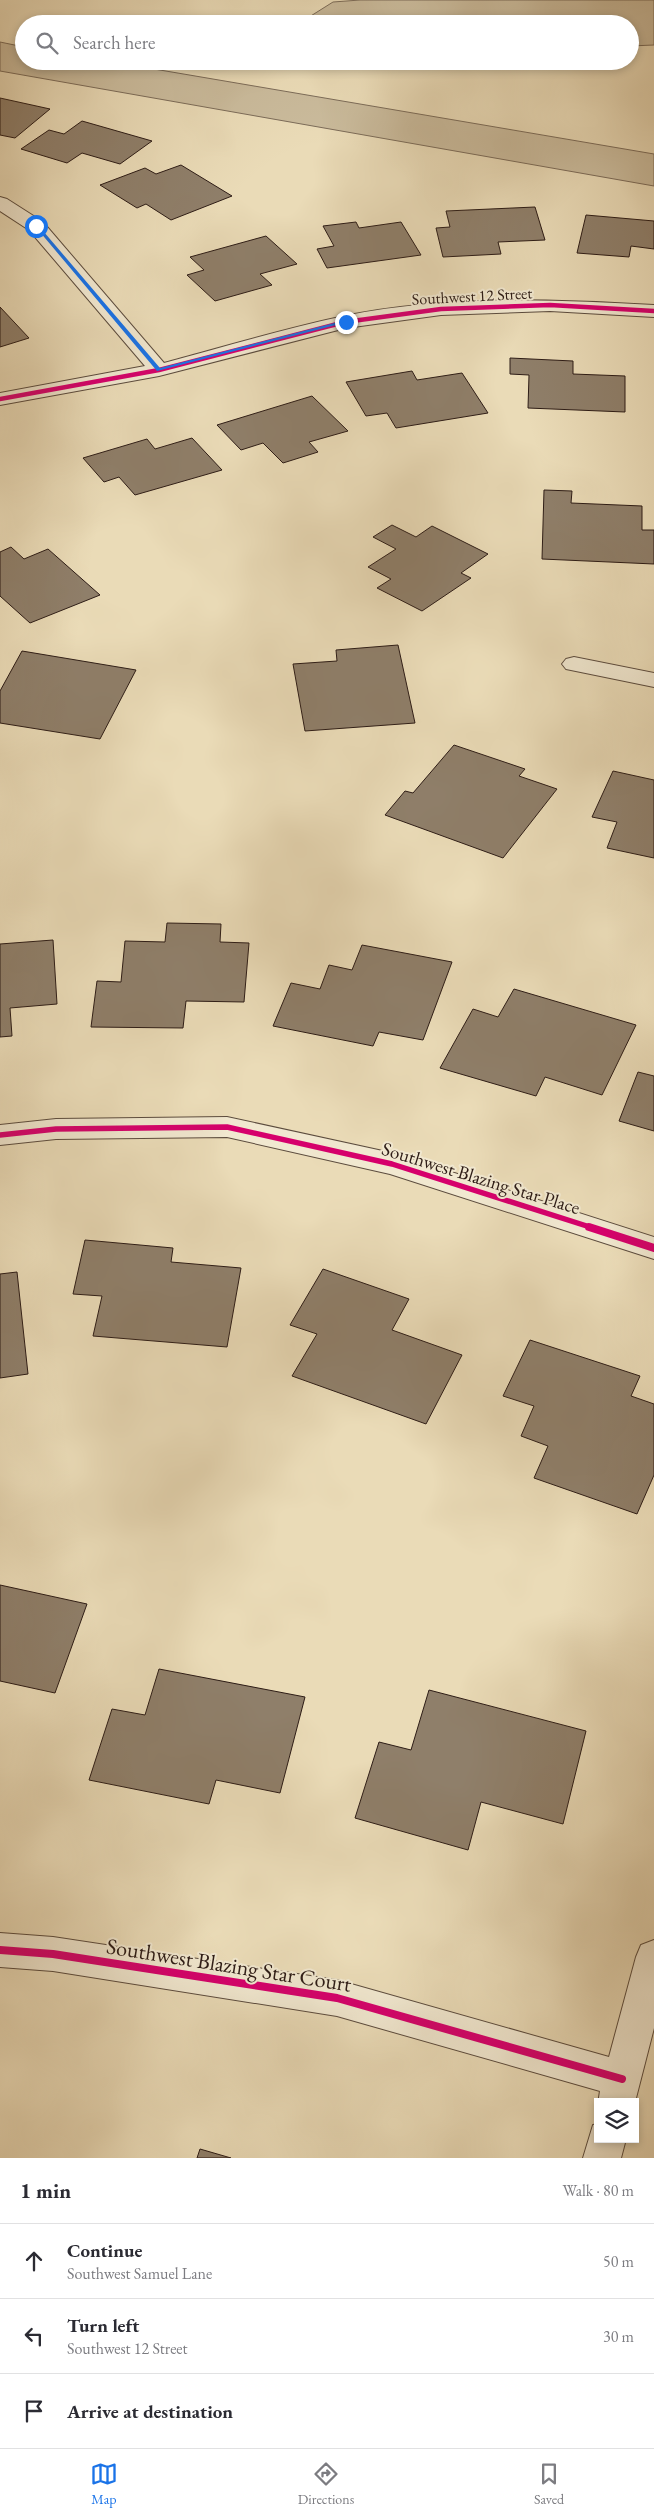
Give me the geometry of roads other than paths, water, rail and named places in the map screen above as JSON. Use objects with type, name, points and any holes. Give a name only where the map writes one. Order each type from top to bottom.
[{"type":"street","points":[[0,203],[36,226],[159,370]]},
{"type":"street","name":"Southwest 12 Street","points":[[0,399],[159,370],[346,322],[441,309],[550,305],[654,311]]},
{"type":"street","points":[[574,664],[654,680]]},
{"type":"street","name":"Southwest Blazing Star Place","points":[[0,1134],[56,1128],[227,1127],[392,1164],[654,1248]]},
{"type":"street","name":"Southwest Blazing Star Court","points":[[0,1950],[53,1954],[337,1998],[619,2090]]},
{"type":"street","points":[[619,2090],[654,1957]]},
{"type":"street","points":[[602,2158],[606,2143]]}]
